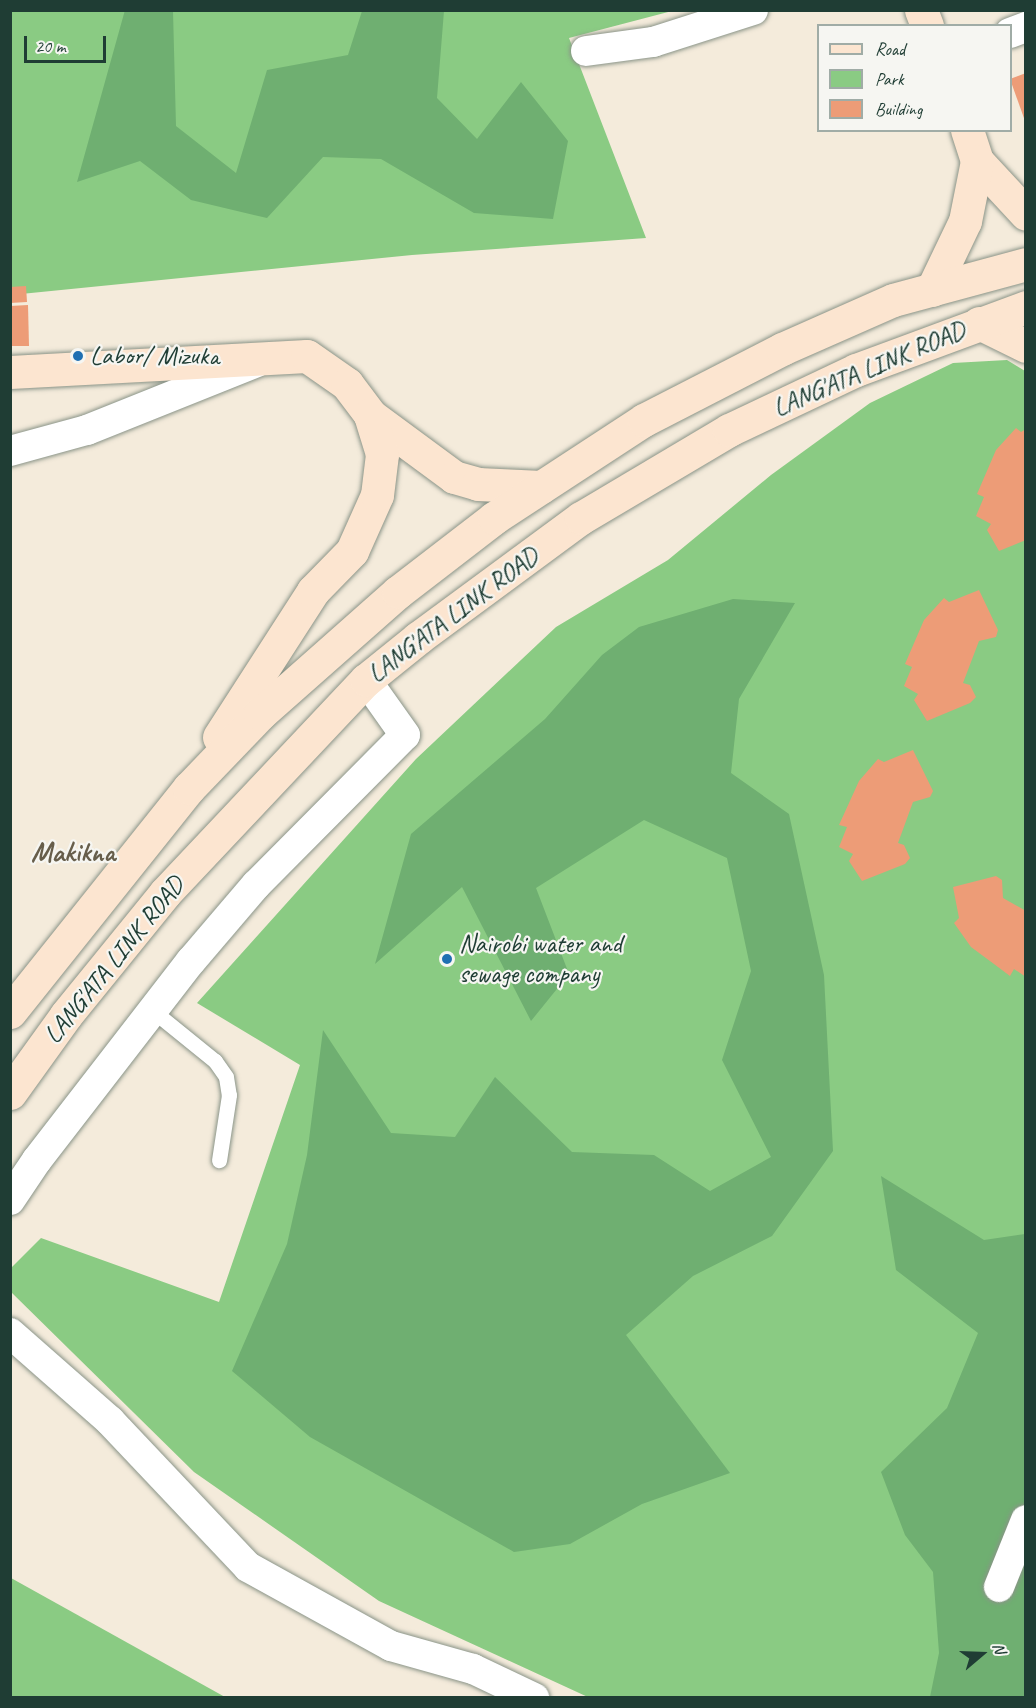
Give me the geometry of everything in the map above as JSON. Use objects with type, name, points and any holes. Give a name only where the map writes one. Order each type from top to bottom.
[{"type":"main road","points":[[968,132],[978,161],[1026,214]]},
{"type":"main road","points":[[978,161],[965,221],[947,286],[979,323],[1026,346]]},
{"type":"main road","name":"LANG'ATA LINK ROAD","points":[[10,1012],[189,788],[260,714],[398,592],[494,518],[644,420],[782,349],[893,300],[1026,264]]},
{"type":"main road","name":"LANG'ATA LINK ROAD","points":[[10,1093],[66,1015],[165,893],[366,681],[581,518],[729,430],[856,370],[1026,307]]},
{"type":"main road","points":[[10,372],[307,356],[346,384],[370,415],[454,477],[478,484],[541,487]]},
{"type":"main road","points":[[189,788],[313,591],[352,551],[376,495],[382,454],[370,415]]},
{"type":"street","points":[[586,51],[653,42],[753,10]]},
{"type":"street","points":[[1012,33],[1026,27]]},
{"type":"street","points":[[10,451],[142,410],[268,357]]},
{"type":"street","points":[[10,1200],[37,1160],[152,1010],[256,885],[405,735],[366,681]]},
{"type":"street","points":[[10,1333],[110,1421],[248,1567],[392,1646],[473,1669],[534,1698]]},
{"type":"street","points":[[999,1587],[1026,1520]]},
{"type":"lane","points":[[152,1010],[215,1061],[226,1077],[229,1095],[219,1160]]},
{"type":"green space","points":[[125,10],[173,11],[176,126],[236,173],[267,70],[348,55],[362,11],[444,11],[437,98],[477,139],[521,82],[568,141],[553,219],[474,213],[381,159],[323,157],[267,218],[191,200],[140,161],[77,182]]},
{"type":"green space","points":[[11,11],[672,11],[569,38],[646,238],[412,255],[11,295]]},
{"type":"green space","points":[[1007,360],[1025,371],[1025,1697],[590,1698],[379,1601],[194,1472],[11,1292],[10,1269],[41,1238],[219,1302],[300,1065],[197,1003],[416,759],[556,627],[668,560],[771,475],[870,403],[953,363]]},
{"type":"green space","points":[[733,599],[795,603],[739,699],[731,773],[789,814],[824,975],[833,1151],[772,1236],[693,1276],[626,1335],[730,1473],[642,1504],[570,1544],[514,1552],[310,1437],[232,1371],[287,1244],[307,1155],[323,1030],[391,1133],[455,1137],[495,1077],[572,1152],[654,1155],[710,1191],[771,1157],[722,1060],[751,971],[727,858],[644,820],[536,888],[569,974],[531,1021],[462,887],[375,964],[411,834],[545,719],[602,655],[639,627]]},
{"type":"green space","points":[[881,1176],[984,1240],[1025,1234],[1025,1697],[930,1697],[939,1653],[933,1572],[905,1535],[881,1472],[947,1408],[978,1333],[896,1270]]},
{"type":"green space","points":[[11,1578],[225,1697],[11,1697]]},
{"type":"building","points":[[1026,73],[1026,121],[1012,85],[1012,78]]},
{"type":"building","points":[[26,286],[27,302],[10,303],[10,287]]},
{"type":"building","points":[[28,305],[29,346],[10,346],[10,306]]},
{"type":"building","points":[[1016,428],[1021,432],[1026,429],[1026,540],[999,551],[987,530],[991,524],[976,516],[984,497],[977,494],[996,450]]},
{"type":"building","points":[[979,590],[998,630],[996,637],[979,641],[963,683],[970,685],[976,697],[970,703],[927,721],[914,700],[918,694],[904,686],[912,667],[905,664],[924,620],[944,598],[949,602]]},
{"type":"building","points":[[913,750],[933,791],[930,797],[913,802],[898,843],[904,845],[910,858],[905,864],[862,881],[849,861],[853,854],[839,847],[847,827],[839,825],[859,781],[878,759],[884,762]]},
{"type":"building","points":[[996,876],[1002,880],[1003,898],[1026,911],[1026,977],[1014,969],[1010,976],[971,947],[954,923],[959,918],[953,887]]},
{"type":"place","name":"Labor/ Mizuka","points":[[78,356]]},
{"type":"place","name":"Nairobi water and sewage company","points":[[447,959]]},
{"type":"district","name":"Makikna","points":[[73,852]]}]
